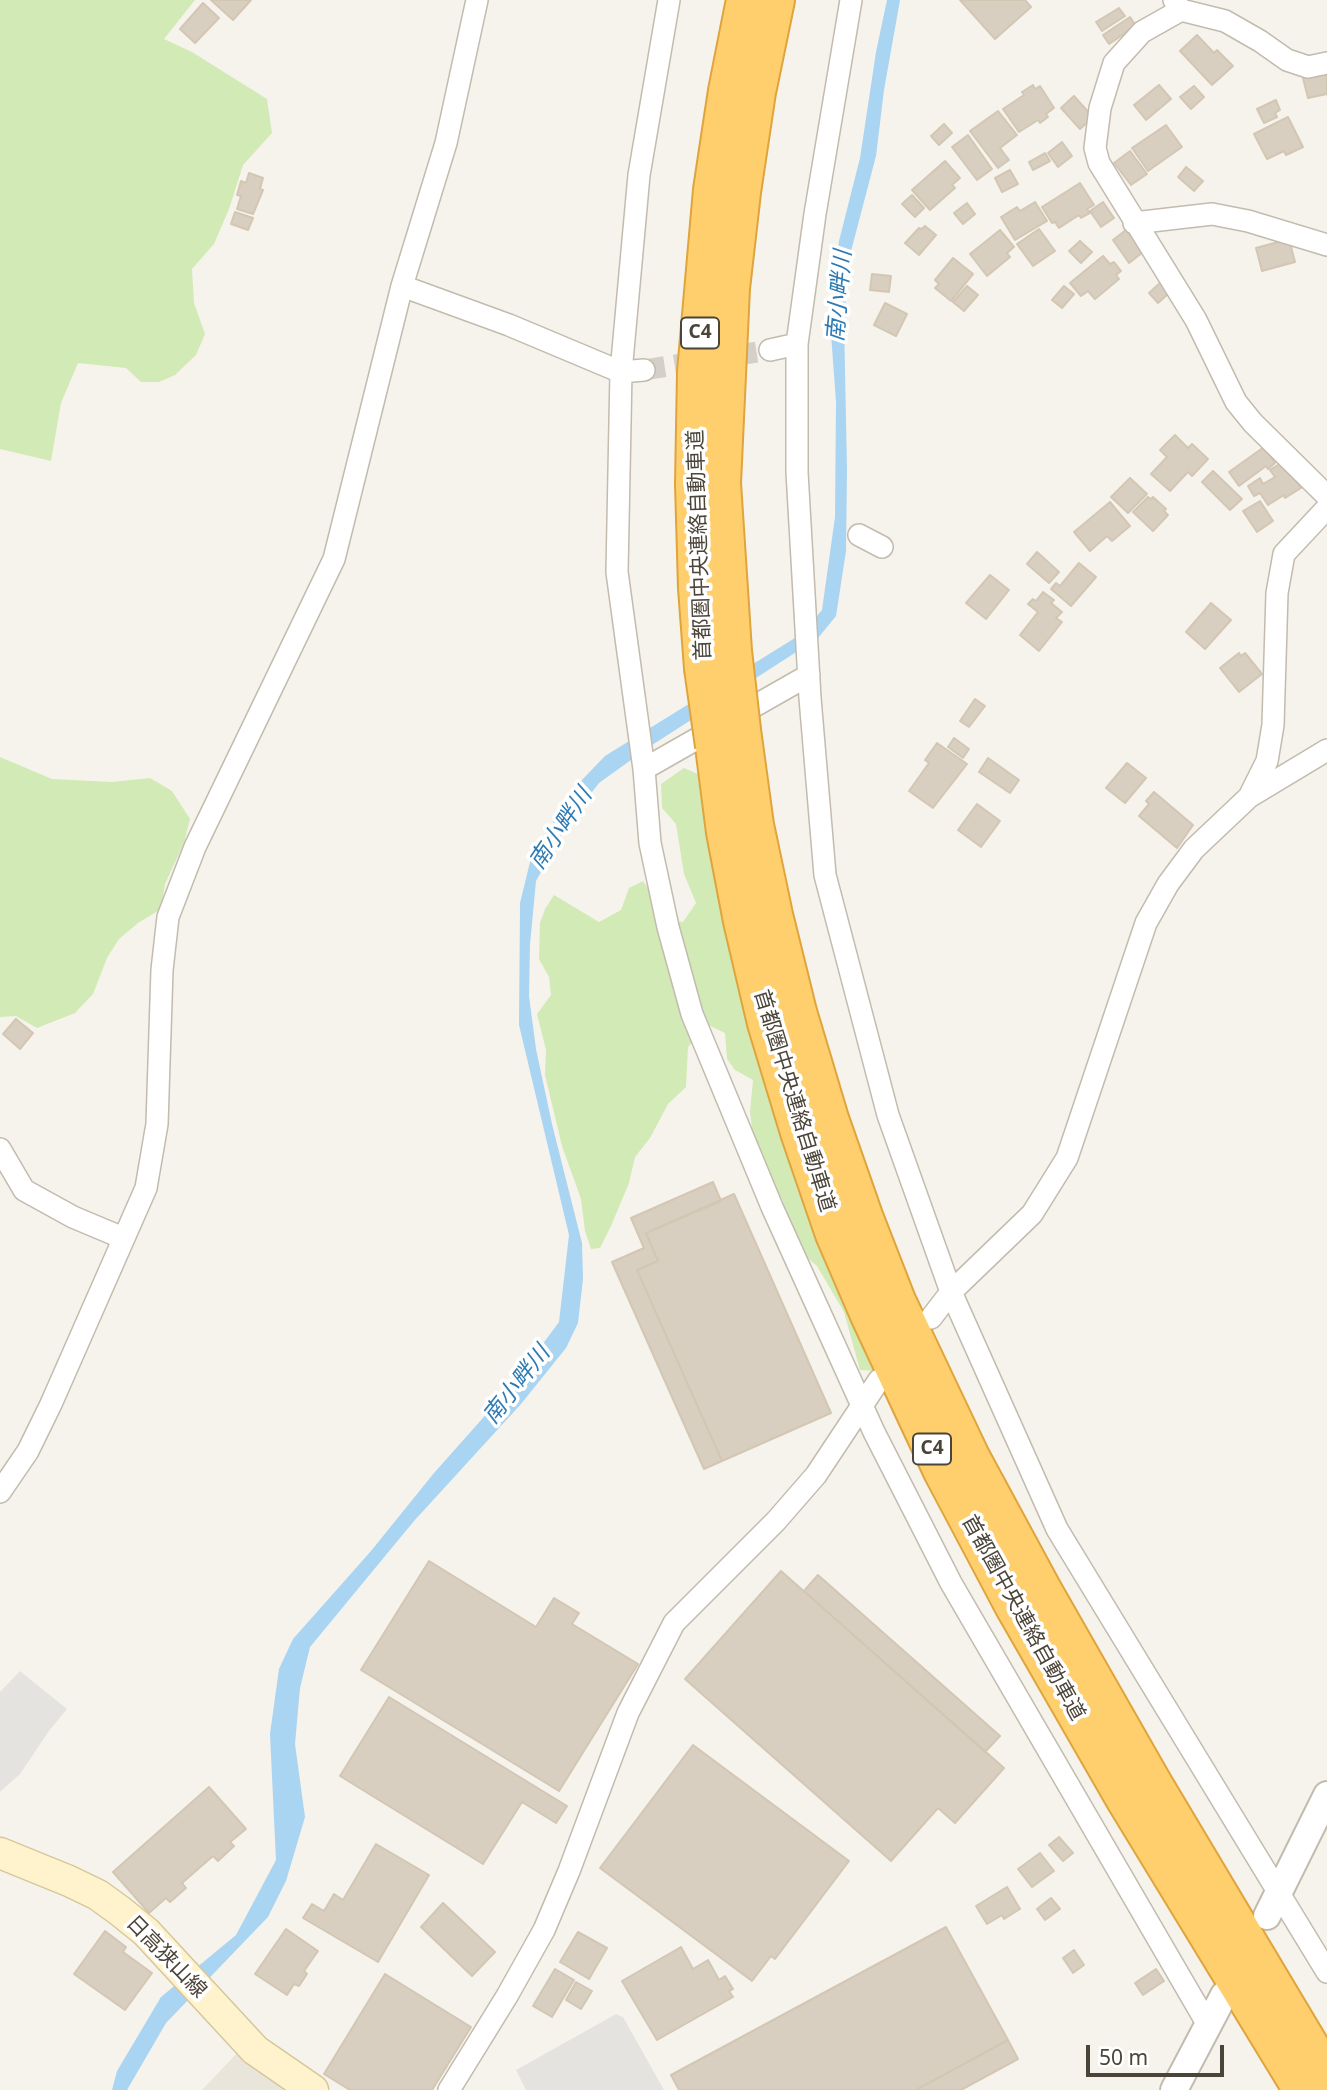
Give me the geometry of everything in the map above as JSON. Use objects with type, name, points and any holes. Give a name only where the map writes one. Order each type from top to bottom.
[{"type":"highway","name":"首都圏中央連絡自動車道","points":[[746,0],[713,190],[697,372],[695,484],[698,588],[718,660],[728,738],[726,832],[767,1023],[835,1234],[864,1303],[943,1471],[1014,1605],[1125,1798],[1303,2090]]},
{"type":"highway","name":"首都圏中央連絡自動車道","points":[[718,660],[721,484],[730,288],[756,92],[775,0]]},
{"type":"highway","name":"首都圏中央連絡自動車道","points":[[728,738],[754,825],[797,1012],[829,1119],[896,1301],[964,1446],[1042,1592],[1152,1783],[1327,2076]]},
{"type":"main road","name":"日高狭山線","points":[[0,1853],[98,1895],[120,1911],[146,1932],[255,2050],[313,2090]]},
{"type":"street","points":[[0,1492],[27,1451],[51,1405],[146,1188],[157,1124],[162,970],[168,917],[195,847],[334,559],[402,286],[446,143],[477,0]]},
{"type":"street","points":[[669,0],[639,175],[621,372],[617,572],[644,769],[650,843],[668,927],[692,1014],[772,1207],[874,1432],[951,1583],[1209,2025]]},
{"type":"street","points":[[851,0],[815,214],[797,344],[797,472],[825,875],[888,1115],[951,1292],[1057,1529],[1327,1972]]},
{"type":"street","points":[[1327,63],[1308,67],[1287,60],[1260,40],[1225,21],[1177,5],[1142,32],[1114,64],[1100,108],[1095,148],[1099,163],[1196,320],[1236,402],[1253,423],[1327,496]]},
{"type":"street","points":[[1135,223],[1212,215],[1248,221],[1327,245]]},
{"type":"street","points":[[402,286],[621,372],[644,369]]},
{"type":"street","points":[[771,350],[797,344]]},
{"type":"street","points":[[1249,797],[1267,761],[1273,726],[1276,593],[1284,554],[1327,508]]},
{"type":"street","points":[[859,535],[882,547]]},
{"type":"street","points":[[644,769],[809,675]]},
{"type":"street","points":[[931,1318],[951,1292],[1032,1214],[1068,1158],[1146,923],[1168,884],[1194,849],[1249,797],[1327,750]]},
{"type":"street","points":[[0,1149],[24,1190],[73,1217],[123,1238]]},
{"type":"street","points":[[449,2090],[544,1930],[628,1713],[674,1623],[776,1521],[808,1484],[878,1380]]},
{"type":"street","points":[[1267,1916],[1327,1796]]},
{"type":"street","points":[[1174,2090],[1224,1995]]},
{"type":"shaded area","points":[[20,1671],[67,1709],[20,1774],[0,1792],[0,1692]]},
{"type":"shaded area","points":[[616,2014],[623,2017],[664,2090],[526,2090],[516,2070]]},
{"type":"shaded area","points":[[238,2052],[287,2090],[202,2090]]},
{"type":"green space","points":[[0,0],[195,0],[164,39],[192,52],[267,99],[272,133],[243,165],[214,244],[192,269],[194,303],[205,334],[196,355],[175,375],[159,382],[141,382],[126,368],[78,363],[61,403],[51,461],[0,449]]},
{"type":"green space","points":[[0,757],[52,779],[112,782],[150,778],[172,791],[190,819],[184,843],[165,884],[161,909],[119,939],[107,958],[93,994],[75,1013],[37,1028],[16,1016],[0,1017]]},
{"type":"green space","points":[[684,768],[698,774],[703,804],[879,1347],[874,1371],[860,1370],[844,1312],[817,1266],[804,1255],[782,1199],[771,1184],[753,1137],[750,1112],[753,1080],[735,1070],[727,1059],[725,1033],[708,1025],[688,1047],[686,1087],[668,1104],[650,1138],[635,1157],[629,1183],[600,1248],[591,1249],[585,1231],[581,1199],[562,1146],[545,1075],[546,1050],[537,1014],[551,995],[549,977],[539,959],[540,923],[554,895],[599,922],[621,910],[629,888],[643,881],[653,896],[657,919],[683,922],[696,903],[684,874],[676,824],[662,808],[661,784]]},
{"type":"water","name":"南小畔川","points":[[887,0],[900,0],[884,90],[876,156],[850,255],[844,320],[846,551],[836,616],[818,638],[649,747],[599,783],[569,822],[536,881],[530,944],[529,996],[536,1049],[552,1124],[582,1243],[583,1279],[578,1323],[566,1348],[521,1404],[414,1521],[310,1647],[300,1688],[295,1744],[305,1817],[286,1881],[268,1917],[166,2023],[127,2090],[112,2090],[117,2071],[161,1997],[236,1935],[276,1860],[270,1734],[279,1669],[293,1639],[514,1383],[559,1322],[569,1235],[519,1025],[520,903],[532,854],[580,782],[605,756],[803,633],[822,610],[835,517],[836,402],[830,320],[839,241],[860,158]]},
{"type":"building","points":[[211,0],[251,0],[233,20]]},
{"type":"building","points":[[960,0],[1025,0],[1031,7],[995,39]]},
{"type":"building","points":[[203,3],[219,18],[195,43],[180,29]]},
{"type":"building","points":[[1119,8],[1125,16],[1102,31],[1096,22]]},
{"type":"building","points":[[1130,17],[1136,26],[1109,44],[1103,35]]},
{"type":"building","points":[[1197,35],[1214,53],[1217,50],[1233,66],[1212,85],[1180,51]]},
{"type":"building","points":[[1327,73],[1327,94],[1308,98],[1303,78]]},
{"type":"building","points":[[1033,85],[1035,89],[1040,86],[1054,108],[1040,123],[1038,120],[1019,132],[1003,109],[1024,95],[1022,92]]},
{"type":"building","points":[[1159,85],[1171,99],[1146,120],[1134,105]]},
{"type":"building","points":[[1194,86],[1204,97],[1191,109],[1180,97]]},
{"type":"building","points":[[1074,96],[1091,115],[1088,118],[1090,120],[1080,129],[1061,108]]},
{"type":"building","points":[[1276,100],[1280,110],[1275,113],[1277,117],[1264,123],[1257,109]]},
{"type":"building","points":[[998,111],[1017,135],[1000,148],[1009,160],[998,168],[970,131]]},
{"type":"building","points":[[1288,117],[1303,147],[1286,155],[1284,151],[1267,159],[1254,134]]},
{"type":"building","points":[[944,124],[952,133],[939,145],[931,136]]},
{"type":"building","points":[[1166,125],[1182,147],[1148,171],[1132,148]]},
{"type":"building","points":[[968,135],[992,169],[977,180],[952,147]]},
{"type":"building","points":[[1062,142],[1072,156],[1058,167],[1048,153]]},
{"type":"building","points":[[1130,151],[1147,174],[1131,185],[1114,163]]},
{"type":"building","points":[[1045,153],[1050,161],[1033,170],[1029,162]]},
{"type":"building","points":[[945,161],[960,178],[952,185],[955,188],[930,210],[912,190]]},
{"type":"building","points":[[1186,167],[1203,181],[1194,191],[1178,177]]},
{"type":"building","points":[[1010,170],[1018,184],[1002,192],[995,178]]},
{"type":"building","points":[[249,173],[263,178],[260,189],[263,190],[253,214],[237,209],[241,196],[237,195],[241,181],[246,183]]},
{"type":"building","points":[[1080,183],[1094,205],[1087,209],[1090,213],[1081,218],[1079,215],[1059,228],[1055,222],[1052,223],[1042,207]]},
{"type":"building","points":[[912,195],[924,208],[915,217],[902,204]]},
{"type":"building","points":[[1035,202],[1047,221],[1015,240],[1001,217],[1017,207],[1020,211]]},
{"type":"building","points":[[1103,202],[1114,218],[1101,227],[1090,211]]},
{"type":"building","points":[[967,203],[975,214],[963,224],[954,213]]},
{"type":"building","points":[[235,212],[253,218],[248,230],[231,224]]},
{"type":"building","points":[[925,226],[936,235],[919,255],[905,243],[919,228]]},
{"type":"building","points":[[1039,229],[1055,251],[1033,266],[1017,244]]},
{"type":"building","points":[[1000,230],[1014,247],[1007,253],[1010,257],[987,276],[970,254]]},
{"type":"building","points":[[1126,230],[1143,252],[1129,263],[1113,240]]},
{"type":"building","points":[[1289,239],[1295,262],[1262,271],[1256,248]]},
{"type":"building","points":[[1080,241],[1092,252],[1081,263],[1069,251]]},
{"type":"building","points":[[1103,256],[1110,264],[1114,262],[1121,271],[1116,275],[1119,279],[1095,299],[1088,291],[1081,296],[1070,283]]},
{"type":"building","points":[[953,258],[973,274],[951,301],[935,288],[939,284],[935,280]]},
{"type":"building","points":[[872,274],[891,276],[889,292],[870,290]]},
{"type":"building","points":[[1160,283],[1169,293],[1158,303],[1149,293]]},
{"type":"building","points":[[967,286],[978,295],[964,311],[953,302]]},
{"type":"building","points":[[1064,286],[1074,294],[1062,308],[1052,300]]},
{"type":"building","points":[[885,303],[907,314],[896,336],[874,325]]},
{"type":"building","points":[[1175,435],[1188,448],[1192,444],[1208,459],[1192,476],[1188,472],[1170,491],[1151,474],[1167,457],[1160,450]]},
{"type":"building","points":[[1264,447],[1275,463],[1268,469],[1266,466],[1239,486],[1229,472]]},
{"type":"building","points":[[1284,461],[1301,488],[1268,505],[1260,493],[1254,496],[1248,486],[1260,478],[1263,484],[1275,477],[1270,470]]},
{"type":"building","points":[[1213,471],[1242,499],[1230,510],[1202,482]]},
{"type":"building","points":[[1130,478],[1147,494],[1128,513],[1111,497]]},
{"type":"building","points":[[1148,497],[1153,497],[1166,509],[1164,511],[1168,515],[1153,531],[1133,512]]},
{"type":"building","points":[[1260,501],[1273,521],[1257,532],[1243,511]]},
{"type":"building","points":[[1110,502],[1130,526],[1112,541],[1107,536],[1090,551],[1074,532]]},
{"type":"building","points":[[1037,552],[1059,572],[1049,583],[1027,564]]},
{"type":"building","points":[[1079,563],[1096,577],[1071,606],[1051,589],[1056,583],[1060,586]]},
{"type":"building","points":[[990,575],[1009,590],[986,619],[966,603]]},
{"type":"building","points":[[1043,592],[1054,600],[1051,603],[1062,612],[1056,618],[1062,622],[1039,651],[1020,635],[1038,612],[1028,604],[1033,599],[1036,601]]},
{"type":"building","points":[[1211,603],[1231,620],[1205,649],[1186,632]]},
{"type":"building","points":[[1239,653],[1241,656],[1245,653],[1262,674],[1239,692],[1220,668]]},
{"type":"building","points":[[975,699],[985,706],[969,727],[960,721]]},
{"type":"building","points":[[954,738],[969,749],[963,758],[948,747]]},
{"type":"building","points":[[937,743],[967,764],[933,808],[909,791],[929,763],[925,760]]},
{"type":"building","points":[[988,758],[1019,780],[1010,793],[979,772]]},
{"type":"building","points":[[1127,763],[1146,778],[1125,803],[1106,788]]},
{"type":"building","points":[[1154,792],[1193,825],[1177,848],[1139,816],[1149,804],[1146,801]]},
{"type":"building","points":[[977,804],[1000,821],[981,847],[958,830]]},
{"type":"building","points":[[16,1019],[33,1033],[20,1049],[3,1034]]},
{"type":"building","points":[[713,1182],[721,1201],[646,1233],[658,1261],[637,1270],[722,1461],[704,1469],[612,1262],[644,1248],[631,1218]]},
{"type":"building","points":[[734,1194],[831,1413],[722,1461],[637,1270],[658,1261],[646,1233]]},
{"type":"building","points":[[429,1561],[536,1627],[554,1598],[579,1613],[572,1624],[638,1664],[559,1791],[361,1670]]},
{"type":"building","points":[[781,1571],[1004,1768],[955,1823],[938,1808],[891,1861],[685,1679]]},
{"type":"building","points":[[818,1575],[1000,1736],[985,1752],[804,1591]]},
{"type":"building","points":[[389,1697],[567,1806],[556,1823],[522,1802],[483,1864],[340,1776]]},
{"type":"building","points":[[693,1745],[849,1861],[775,1959],[771,1956],[752,1981],[600,1868]]},
{"type":"building","points":[[209,1787],[246,1829],[230,1842],[234,1846],[218,1861],[213,1856],[182,1883],[186,1888],[170,1902],[166,1898],[149,1913],[113,1872]]},
{"type":"building","points":[[1059,1837],[1073,1853],[1063,1861],[1049,1845]]},
{"type":"building","points":[[376,1844],[429,1875],[378,1962],[303,1918],[312,1904],[324,1911],[334,1894],[343,1900]]},
{"type":"building","points":[[1040,1853],[1054,1871],[1032,1887],[1018,1869]]},
{"type":"building","points":[[1007,1887],[1020,1909],[1004,1919],[1002,1915],[987,1924],[976,1906]]},
{"type":"building","points":[[1051,1898],[1060,1909],[1045,1920],[1037,1909]]},
{"type":"building","points":[[443,1903],[495,1952],[472,1976],[421,1927]]},
{"type":"building","points":[[946,1927],[1008,2040],[916,2090],[679,2090],[671,2075]]},
{"type":"building","points":[[286,1929],[318,1951],[304,1971],[307,1974],[299,1986],[294,1984],[287,1995],[255,1974]]},
{"type":"building","points":[[105,1931],[126,1947],[123,1952],[152,1973],[125,2010],[74,1974]]},
{"type":"building","points":[[578,1932],[607,1948],[589,1979],[560,1962]]},
{"type":"building","points":[[681,1947],[693,1969],[708,1960],[719,1980],[725,1976],[733,1989],[729,1991],[733,1997],[657,2040],[622,1981]]},
{"type":"building","points":[[1074,1950],[1084,1965],[1073,1973],[1063,1958]]},
{"type":"building","points":[[555,1969],[574,1980],[552,2017],[533,2006]]},
{"type":"building","points":[[1156,1969],[1164,1981],[1143,1995],[1135,1983]]},
{"type":"building","points":[[385,1974],[471,2027],[432,2090],[350,2090],[324,2074]]},
{"type":"building","points":[[576,1982],[592,1991],[581,2009],[566,2000]]},
{"type":"building","points":[[1008,2040],[1018,2059],[961,2090],[916,2090]]},
{"type":"tunnel","points":[[644,370],[770,350]]}]
